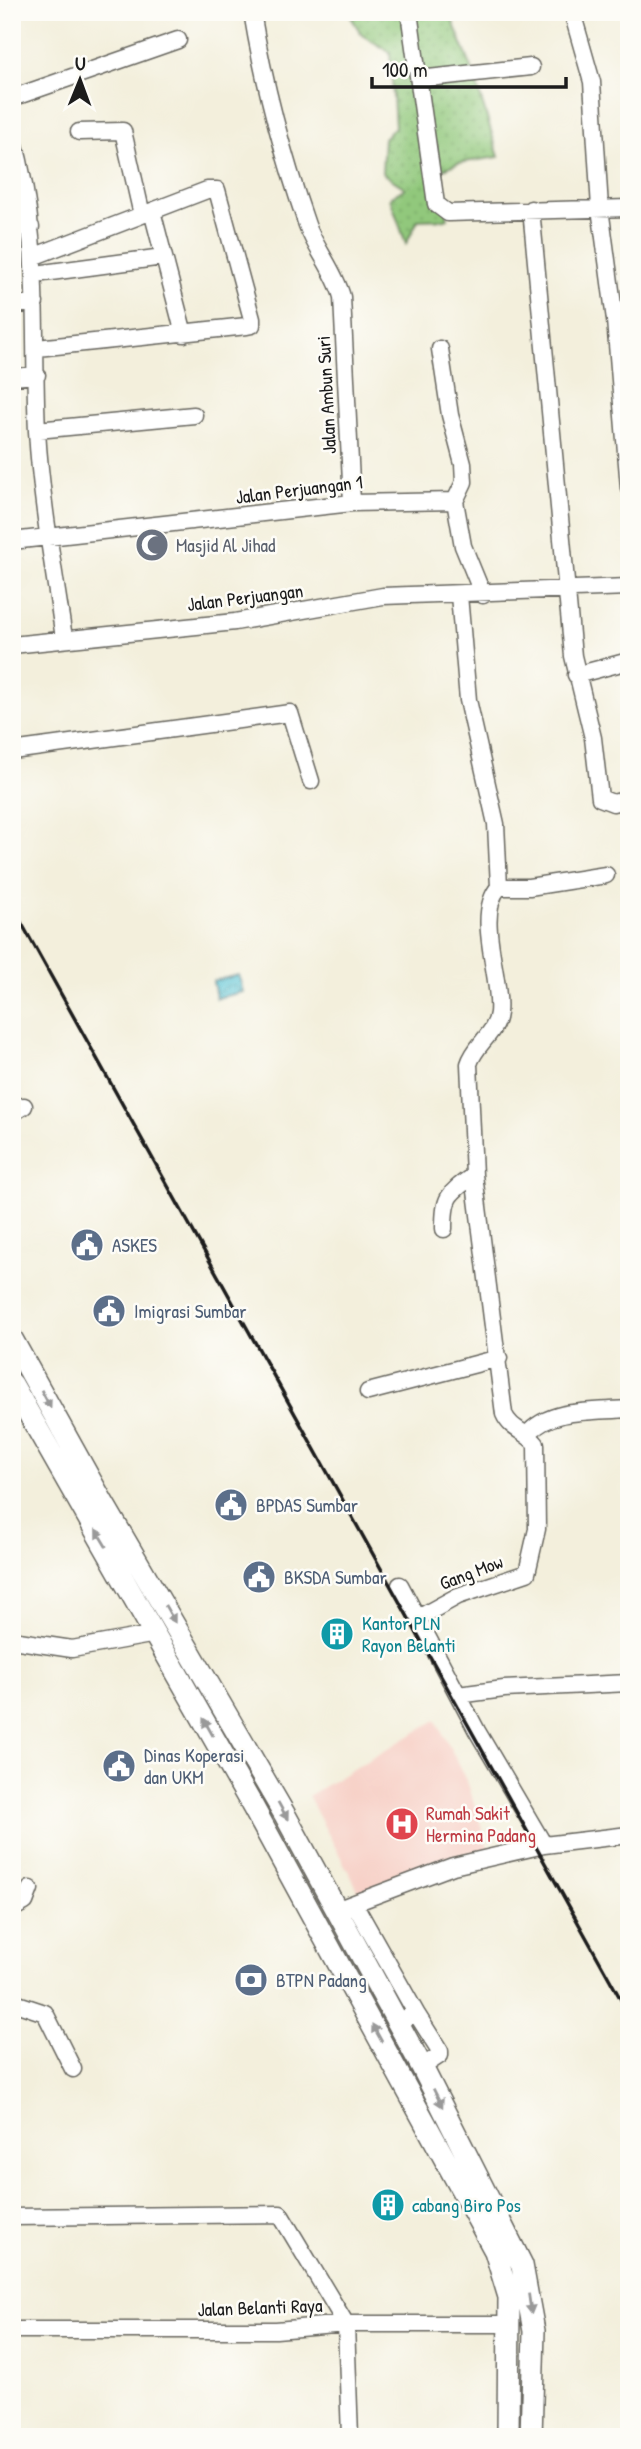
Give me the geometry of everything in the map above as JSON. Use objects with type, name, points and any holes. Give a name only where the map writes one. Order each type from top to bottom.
[{"type":"main road","points":[[12,1339],[93,1506]]},
{"type":"main road","points":[[12,1384],[243,1740],[346,1908],[407,2018],[422,2067],[522,2265],[534,2331],[531,2437]]},
{"type":"main road","points":[[127,1560],[156,1634],[495,2251],[509,2297],[508,2437]]},
{"type":"main road","points":[[222,1752],[243,1740]]},
{"type":"street","name":"Jalan Ambun Suri","points":[[252,12],[274,114],[307,226],[339,285],[349,417],[352,503]]},
{"type":"street","points":[[409,12],[436,204],[440,210],[448,213],[629,208]]},
{"type":"street","points":[[572,12],[592,82],[600,208],[615,320],[629,488]]},
{"type":"street","points":[[12,98],[178,40]]},
{"type":"street","points":[[419,79],[531,67]]},
{"type":"street","points":[[79,132],[123,131],[184,334]]},
{"type":"street","points":[[12,134],[25,177],[35,256],[37,430],[64,638]]},
{"type":"street","points":[[35,256],[207,190],[217,190],[225,211],[252,325],[37,348]]},
{"type":"street","points":[[531,209],[576,675],[593,738],[600,798],[612,803],[629,799]]},
{"type":"street","points":[[12,227],[31,227]]},
{"type":"street","points":[[36,274],[163,257]]},
{"type":"street","points":[[12,305],[35,303]]},
{"type":"street","points":[[440,349],[450,415],[463,464],[464,482],[455,501],[463,546],[483,595]]},
{"type":"street","points":[[12,377],[37,375]]},
{"type":"street","points":[[37,430],[194,415]]},
{"type":"street","name":"Jalan Perjuangan 1","points":[[12,541],[352,503],[455,501]]},
{"type":"street","name":"Jalan Perjuangan","points":[[12,645],[235,622],[383,596],[566,592],[629,587]]},
{"type":"street","points":[[459,595],[468,700],[496,824],[499,887],[493,894],[489,913],[498,1013],[495,1024],[472,1054],[470,1064],[474,1175],[504,1414],[512,1427],[527,1435],[542,1420],[554,1416],[629,1409]]},
{"type":"street","points":[[576,675],[629,660]]},
{"type":"street","points":[[12,751],[290,713],[311,781]]},
{"type":"street","points":[[499,887],[529,887],[606,875]]},
{"type":"street","points":[[444,1229],[444,1209],[450,1192],[474,1175]]},
{"type":"street","points":[[368,1392],[499,1358]]},
{"type":"street","name":"Gang Mow","points":[[418,1618],[458,1596],[522,1576],[529,1570],[537,1530],[537,1452],[536,1444],[527,1435]]},
{"type":"street","points":[[400,1585],[458,1695],[544,1844]]},
{"type":"street","points":[[12,1640],[72,1648],[156,1634]]},
{"type":"street","points":[[458,1695],[505,1689],[629,1683]]},
{"type":"street","points":[[346,1908],[453,1866],[544,1844],[629,1835]]},
{"type":"street","points":[[12,1909],[22,1906],[30,1889]]},
{"type":"street","points":[[12,2002],[45,2013],[73,2069]]},
{"type":"street","points":[[12,2217],[280,2214],[346,2324],[349,2437]]},
{"type":"street","name":"Jalan Belanti Raya","points":[[12,2330],[276,2330],[346,2324],[510,2324]]},
{"type":"shaded area","name":"Rumah Sakit Hermina Padang","points":[[436,1720],[468,1784],[489,1851],[362,1897],[308,1796]]},
{"type":"green space","points":[[348,12],[449,12],[471,66],[499,157],[458,163],[439,171],[448,219],[418,220],[406,244],[390,198],[405,188],[382,173],[384,138],[395,127],[390,52],[362,35]]},
{"type":"water","points":[[239,975],[243,992],[216,998],[213,981]]},
{"type":"railway","points":[[12,906],[629,2014]]},
{"type":"place","name":"Masjid Al Jihad","points":[[152,545]]},
{"type":"place","name":"ASKES","points":[[87,1245]]},
{"type":"place","name":"Imigrasi Sumbar","points":[[109,1311]]},
{"type":"place","name":"BPDAS Sumbar","points":[[231,1505]]},
{"type":"place","name":"BKSDA Sumbar","points":[[259,1577]]},
{"type":"place","name":"Kantor PLN Rayon Belanti","points":[[337,1634]]},
{"type":"place","name":"Dinas Koperasi dan UKM","points":[[119,1766]]},
{"type":"place","name":"Rumah Sakit Hermina Padang","points":[[402,1824]]},
{"type":"place","name":"BTPN Padang","points":[[251,1980]]},
{"type":"place","name":"cabang Biro Pos","points":[[388,2205]]}]
